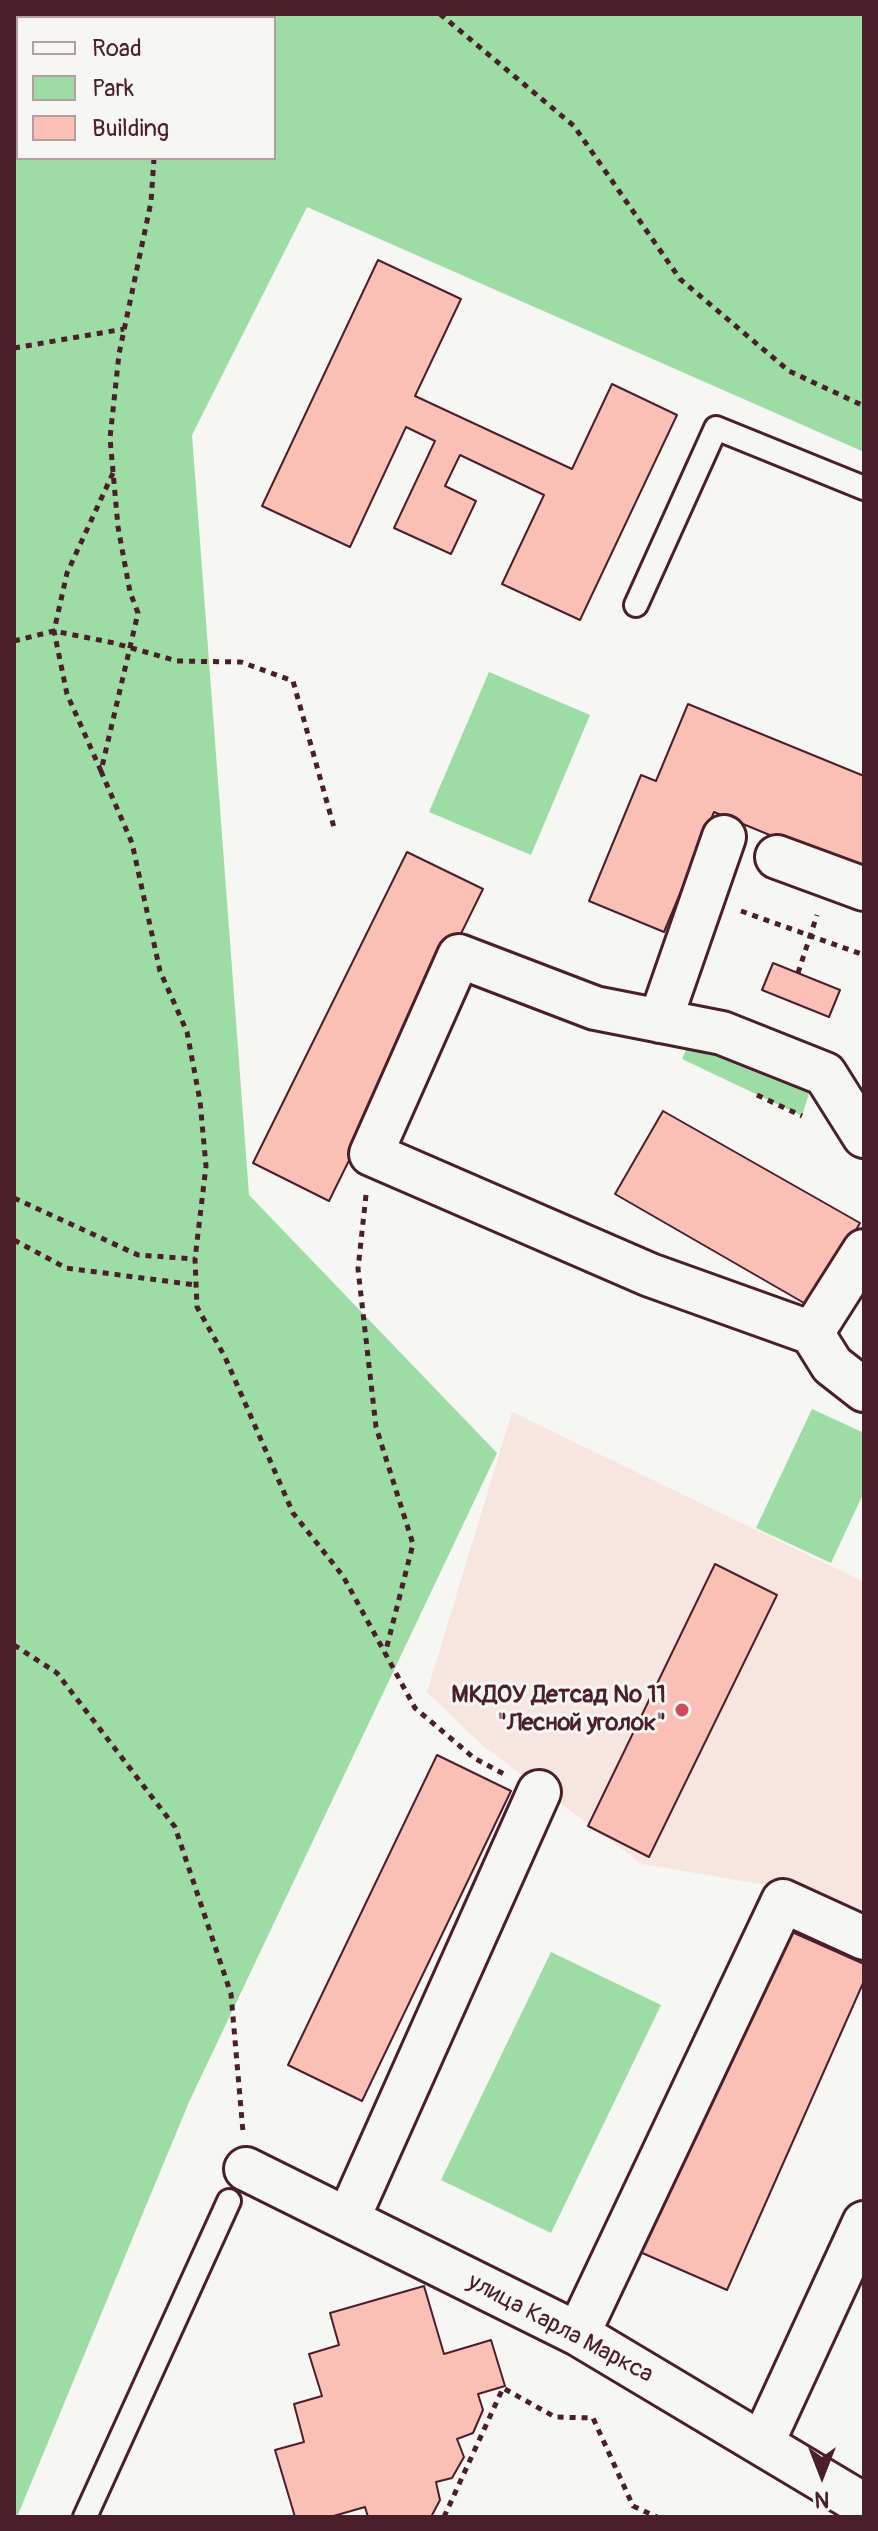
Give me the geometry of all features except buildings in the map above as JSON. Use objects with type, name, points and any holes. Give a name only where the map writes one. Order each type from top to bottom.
[{"type":"street","points":[[660,1021],[724,837]]},
{"type":"street","points":[[777,857],[864,889]]},
{"type":"street","points":[[864,1136],[825,1074],[722,1033],[595,1008],[459,956],[371,1154],[650,1275],[812,1333],[832,1365],[864,1390]]},
{"type":"street","points":[[812,1333],[864,1251]]},
{"type":"street","points":[[348,2219],[539,1792]]},
{"type":"street","points":[[578,2334],[783,1901],[864,1938]]},
{"type":"street","name":"улица Карла Маркса","points":[[238,2185],[348,2219],[578,2334],[864,2505]]},
{"type":"street","points":[[762,2444],[864,2223]]},
{"type":"lane","points":[[636,605],[716,428],[864,488]]},
{"type":"lane","points":[[85,2517],[238,2185]]},
{"type":"path","points":[[440,14],[574,126],[680,279],[789,371],[864,406]]},
{"type":"path","points":[[101,771],[138,613],[130,592],[118,527],[110,438],[124,329],[151,202],[154,160]]},
{"type":"path","points":[[14,348],[124,329]]},
{"type":"path","points":[[113,472],[67,573],[54,631],[67,694],[132,843],[160,971],[187,1032],[200,1101],[206,1166],[195,1259],[197,1307],[225,1357],[293,1513],[343,1576],[415,1708],[474,1758],[539,1792]]},
{"type":"path","points":[[14,641],[54,631],[177,661],[241,662],[293,681],[335,831]]},
{"type":"path","points":[[703,898],[864,955]]},
{"type":"path","points":[[798,973],[819,910]]},
{"type":"path","points":[[749,1091],[802,1116],[813,1127]]},
{"type":"path","points":[[371,1154],[358,1269],[376,1427],[413,1544],[385,1656]]},
{"type":"path","points":[[14,1198],[138,1255],[195,1259]]},
{"type":"path","points":[[14,1240],[66,1268],[196,1285]]},
{"type":"path","points":[[14,1645],[57,1673],[175,1827],[231,1994],[238,2185]]},
{"type":"path","points":[[444,2517],[503,2388],[555,2417],[593,2418],[633,2506],[657,2517]]},
{"type":"shaded area","points":[[512,1412],[864,1582],[864,1926],[779,1887],[642,1864],[483,1746],[427,1692]]},
{"type":"green space","points":[[14,14],[864,14],[864,452],[307,207],[192,435],[249,1195],[497,1453],[189,2102],[17,2517],[14,2517]]},
{"type":"green space","points":[[489,672],[590,715],[531,855],[429,812]]},
{"type":"green space","points":[[693,1034],[815,1074],[802,1116],[682,1059]]},
{"type":"green space","points":[[812,1409],[864,1433],[864,1492],[831,1563],[756,1528]]},
{"type":"green space","points":[[551,1952],[661,2005],[551,2233],[441,2180]]},
{"type":"place","name":"МКДОУ Детсад № 11 \"Лесной уголок\"","points":[[682,1710]]}]
